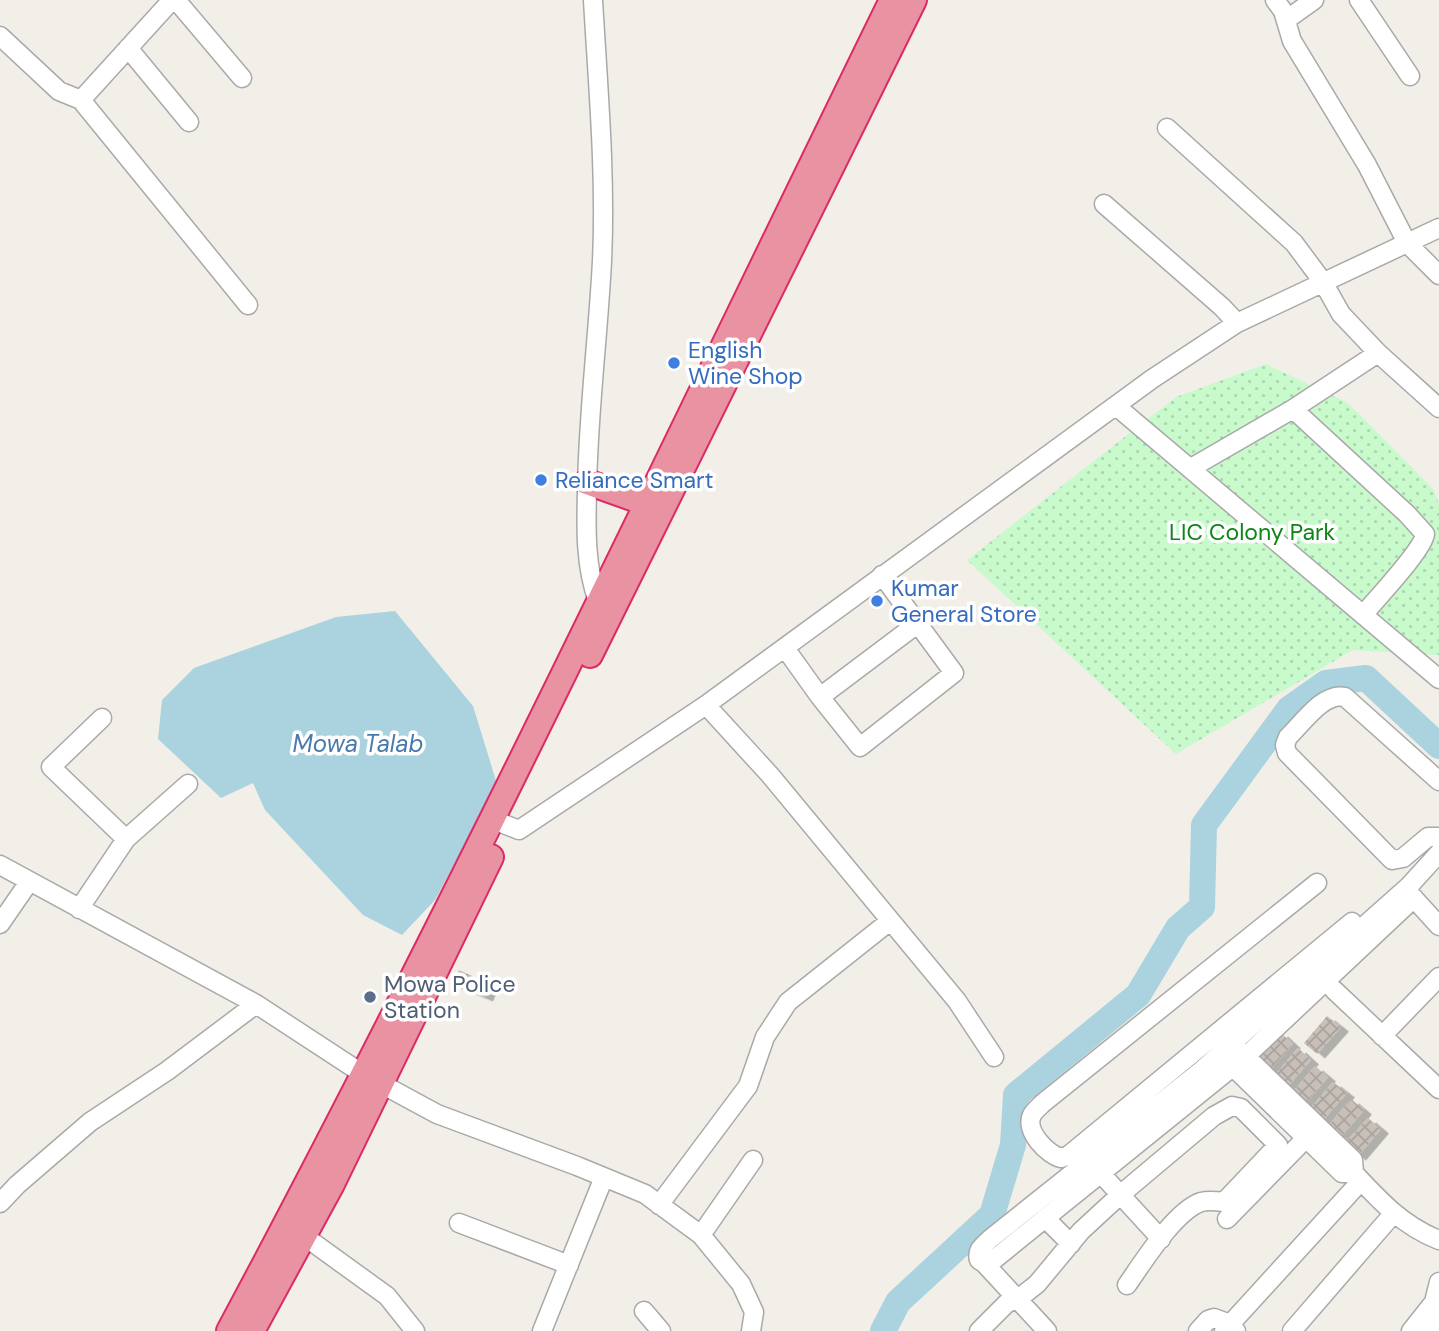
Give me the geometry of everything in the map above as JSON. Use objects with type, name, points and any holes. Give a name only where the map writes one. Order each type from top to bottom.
[{"type":"highway","points":[[499,822],[598,601],[892,0]]},
{"type":"highway","points":[[229,1331],[372,1079],[914,0]]},
{"type":"highway","points":[[587,482],[646,503]]},
{"type":"highway","points":[[253,1331],[332,1184],[372,1079]]},
{"type":"street","points":[[81,100],[174,0],[242,78]]},
{"type":"street","points":[[593,0],[601,166],[602,259],[586,515],[591,579],[598,601]]},
{"type":"street","points":[[1275,0],[1283,11],[1292,41],[1367,165],[1407,243],[1439,275]]},
{"type":"street","points":[[1286,20],[1314,0]]},
{"type":"street","points":[[1359,0],[1410,76]]},
{"type":"street","points":[[0,36],[59,91],[81,100],[248,304]]},
{"type":"street","points":[[128,48],[189,122]]},
{"type":"street","points":[[1167,128],[1294,243],[1323,282],[1341,314],[1378,353],[1439,408]]},
{"type":"street","points":[[1104,204],[1237,323]]},
{"type":"street","points":[[499,822],[519,830],[706,705],[1116,405],[1237,323],[1439,228]]},
{"type":"street","points":[[1191,468],[1293,409],[1378,353]]},
{"type":"street","points":[[1116,405],[1439,679]]},
{"type":"street","points":[[1293,409],[1407,514],[1425,534],[1425,539],[1416,552],[1363,615]]},
{"type":"street","points":[[785,648],[860,747],[954,673],[882,575]]},
{"type":"street","points":[[820,697],[917,624]]},
{"type":"street","points":[[1439,781],[1345,696],[1337,695],[1325,700],[1288,737],[1285,745],[1287,753],[1392,859],[1403,858],[1428,837],[1439,837]]},
{"type":"street","points":[[706,705],[770,775],[957,1001],[995,1057]]},
{"type":"street","points":[[102,718],[51,767],[126,839]]},
{"type":"street","points":[[79,909],[126,839],[188,784]]},
{"type":"street","points":[[1047,1331],[979,1260],[979,1248],[1095,1167],[1232,1054],[1411,892],[1439,853]]},
{"type":"street","points":[[0,865],[256,1004],[372,1079],[437,1114],[645,1194],[701,1235],[741,1284],[754,1312],[751,1331]]},
{"type":"street","points":[[0,924],[29,882]]},
{"type":"street","points":[[1317,883],[1031,1115],[1032,1131],[1053,1156],[1061,1158],[1069,1155],[1353,921]]},
{"type":"street","points":[[1411,892],[1439,926]]},
{"type":"street","points":[[659,1205],[748,1086],[765,1037],[788,1002],[890,921]]},
{"type":"street","points":[[1382,1036],[1439,977]]},
{"type":"street","points":[[1334,990],[1437,1084]]},
{"type":"street","points":[[0,1203],[90,1122],[167,1071],[256,1004]]},
{"type":"street","points":[[1214,1035],[1312,1132],[1353,1160],[1357,1177],[1393,1214],[1416,1231],[1439,1241]]},
{"type":"street","points":[[979,1331],[1007,1303],[1018,1299],[1037,1284],[1071,1244],[1120,1195],[1214,1116],[1232,1106],[1241,1108],[1278,1145],[1224,1202],[1203,1201],[1188,1209],[1161,1239],[1127,1285]]},
{"type":"street","points":[[1227,1220],[1312,1132]]},
{"type":"street","points":[[701,1235],[753,1160]]},
{"type":"street","points":[[1095,1167],[1161,1239]]},
{"type":"street","points":[[984,1263],[990,1262],[1045,1218],[1095,1167]]},
{"type":"street","points":[[542,1331],[604,1177]]},
{"type":"street","points":[[1198,1331],[1208,1320],[1214,1318],[1230,1329],[1357,1177]]},
{"type":"street","points":[[1292,1331],[1393,1214]]},
{"type":"street","points":[[1045,1218],[1071,1244]]},
{"type":"street","points":[[459,1223],[569,1265]]},
{"type":"street","points":[[304,1236],[387,1296],[415,1331]]},
{"type":"street","points":[[1411,1331],[1434,1302],[1439,1282]]},
{"type":"street","points":[[644,1311],[661,1331]]},
{"type":"street","points":[[1429,1331],[1439,1315]]},
{"type":"green space","name":"LIC Colony Park","points":[[1266,364],[1348,403],[1434,490],[1439,504],[1439,655],[1353,650],[1176,754],[967,560],[1176,397]]},
{"type":"water","name":"Mowa Talab","points":[[395,611],[473,706],[497,784],[435,900],[402,935],[363,915],[265,810],[253,783],[221,798],[158,739],[162,700],[194,668],[336,617]]},
{"type":"building","points":[[459,970],[489,988],[485,997],[453,984]]},
{"type":"building","points":[[1327,1016],[1341,1027],[1317,1054],[1304,1043]]},
{"type":"building","points":[[1280,1032],[1293,1044],[1269,1071],[1256,1059]]},
{"type":"building","points":[[1298,1048],[1311,1060],[1288,1086],[1275,1075]]},
{"type":"building","points":[[1315,1066],[1328,1077],[1305,1104],[1292,1093]]},
{"type":"building","points":[[1333,1082],[1347,1093],[1323,1120],[1310,1109]]},
{"type":"building","points":[[1351,1099],[1364,1110],[1341,1137],[1328,1126]]},
{"type":"building","points":[[1368,1118],[1381,1129],[1358,1156],[1344,1144]]},
{"type":"waterway","points":[[883,1331],[898,1302],[992,1215],[1013,1145],[1016,1095],[1138,995],[1178,928],[1202,907],[1204,825],[1289,709],[1326,683],[1366,678],[1439,746]]},
{"type":"place","name":"English Wine Shop","points":[[674,363]]},
{"type":"place","name":"Reliance Smart","points":[[541,480]]},
{"type":"place","name":"Kumar General Store","points":[[877,601]]},
{"type":"place","name":"Mowa Police Station","points":[[370,997]]}]
